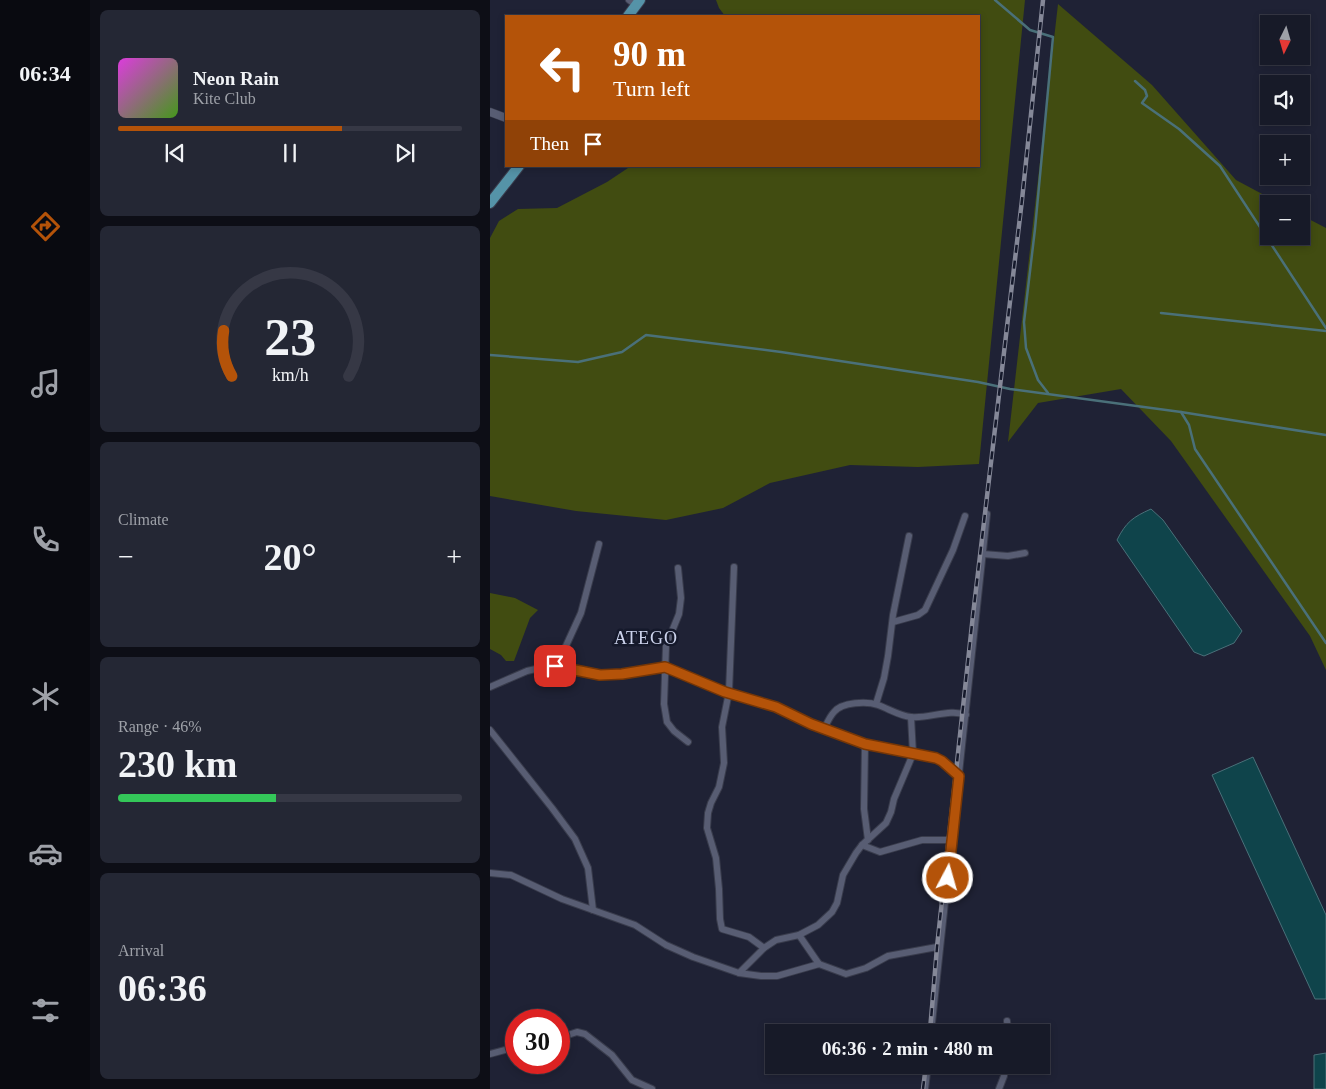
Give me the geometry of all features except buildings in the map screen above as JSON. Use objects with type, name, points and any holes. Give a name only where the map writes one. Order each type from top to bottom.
[{"type":"main road","points":[[628,15],[635,2]]},
{"type":"main road","points":[[490,203],[518,167]]},
{"type":"street","points":[[490,112],[505,118]]},
{"type":"street","points":[[932,1024],[987,514]]},
{"type":"street","points":[[892,622],[918,615],[925,610],[953,550],[965,516]]},
{"type":"street","points":[[876,704],[884,678],[892,622],[909,536]]},
{"type":"street","points":[[555,666],[566,648],[581,613],[599,544]]},
{"type":"street","points":[[983,554],[1008,556],[1025,553]]},
{"type":"street","points":[[678,568],[681,598],[679,614],[666,646],[664,704],[667,722],[674,731],[688,742]]},
{"type":"street","points":[[734,568],[729,692],[722,727],[724,763],[719,787],[711,802],[708,813],[707,828],[716,858],[722,930],[749,937],[764,948]]},
{"type":"street","points":[[490,687],[527,671],[555,666],[600,675],[622,674],[665,667],[729,692],[776,707],[865,744],[942,761],[959,776]]},
{"type":"street","points":[[824,728],[834,712],[842,705],[876,704],[911,717],[926,717],[949,713],[966,715]]},
{"type":"street","points":[[740,973],[764,948],[776,940],[799,935],[818,925],[832,912],[837,903],[844,874],[865,843],[886,823],[894,799],[914,754],[911,717]]},
{"type":"street","points":[[490,730],[575,839],[588,868],[593,910]]},
{"type":"street","points":[[865,744],[865,843]]},
{"type":"street","points":[[865,843],[880,852],[922,840],[952,840]]},
{"type":"street","points":[[490,873],[511,875],[562,900],[634,925],[666,945],[694,957],[740,973],[777,976],[819,964]]},
{"type":"street","points":[[799,935],[819,964],[846,974],[866,968],[888,956],[940,948]]},
{"type":"street","points":[[570,1034],[576,1032],[584,1034],[612,1055],[632,1080],[652,1089]]},
{"type":"street","points":[[490,1054],[505,1050]]},
{"type":"street","points":[[925,1089],[927,1074]]},
{"type":"street","points":[[999,1089],[1004,1074]]},
{"type":"green space","points":[[716,0],[1025,0],[979,464],[918,467],[850,465],[770,483],[723,508],[666,520],[576,511],[490,496],[490,238],[499,221],[518,209],[557,208],[607,182],[630,167],[980,167],[980,15],[724,15]]},
{"type":"green space","points":[[1058,4],[1152,85],[1236,180],[1264,195],[1260,195],[1260,245],[1310,245],[1310,220],[1326,228],[1326,670],[1310,636],[1171,441],[1121,389],[1038,403],[1008,442]]},
{"type":"green space","points":[[490,593],[515,598],[538,610],[530,618],[514,661],[506,661],[501,655],[490,649]]},
{"type":"shaded area","points":[[1151,509],[1163,520],[1242,631],[1234,643],[1204,656],[1194,652],[1117,540],[1131,521]]},
{"type":"shaded area","points":[[1253,757],[1326,915],[1326,999],[1315,999],[1212,775]]},
{"type":"shaded area","points":[[1326,1053],[1326,1089],[1314,1089],[1314,1055]]},
{"type":"waterway","points":[[995,0],[1030,30],[1053,37],[1035,229],[1024,322],[1026,348],[1038,380],[1048,393]]},
{"type":"waterway","points":[[1135,81],[1145,90],[1147,96],[1142,103],[1179,129],[1220,166],[1326,328]]},
{"type":"waterway","points":[[1161,313],[1326,331]]},
{"type":"waterway","points":[[490,355],[578,362],[622,352],[646,335],[781,352],[978,382],[1010,389],[1181,412],[1189,425],[1195,449],[1326,643]]},
{"type":"waterway","points":[[1181,412],[1326,435]]},
{"type":"railway","points":[[931,1024],[937,947],[973,615],[1022,200],[1043,0]]},
{"type":"railway","points":[[923,1089],[925,1074]]},
{"type":"district","name":"ATEGO","points":[[646,638]]},
{"type":"route","points":[[555,666],[600,675],[622,674],[665,667],[725,692],[776,707],[811,724],[865,744],[929,756],[942,761],[959,776],[948,878]]}]
